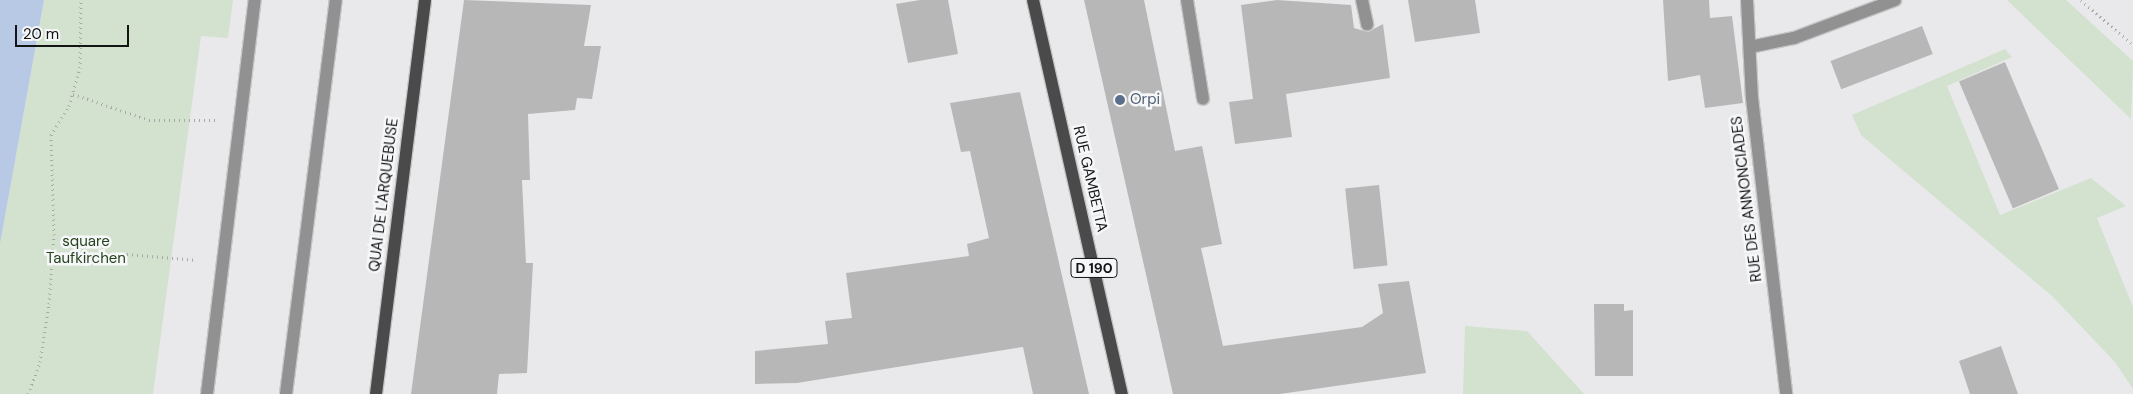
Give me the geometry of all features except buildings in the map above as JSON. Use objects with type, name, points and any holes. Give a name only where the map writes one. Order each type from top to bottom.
[{"type":"main road","name":"QUAI DE L'ARQUEBUSE","points":[[376,394],[425,0]]},
{"type":"main road","name":"RUE GAMBETTA","points":[[1033,0],[1122,394]]},
{"type":"street","points":[[207,394],[256,0]]},
{"type":"street","points":[[286,394],[336,0]]},
{"type":"street","points":[[1188,0],[1203,99]]},
{"type":"street","points":[[1362,0],[1367,24]]},
{"type":"street","name":"RUE DES ANNONCIADES","points":[[1747,0],[1750,47],[1786,394]]},
{"type":"street","points":[[1750,47],[1794,38],[1895,0]]},
{"type":"path","points":[[28,394],[40,362],[53,256],[51,135],[73,94],[80,68],[81,0]]},
{"type":"path","points":[[2080,0],[2133,45]]},
{"type":"path","points":[[73,94],[128,109],[149,120],[172,116],[240,122]]},
{"type":"path","points":[[53,256],[127,254],[223,263]]},
{"type":"green space","name":"square Taufkirchen","points":[[44,0],[233,0],[228,38],[201,36],[153,394],[0,394],[0,244]]},
{"type":"green space","points":[[2007,0],[2066,0],[2133,61],[2131,119]]},
{"type":"green space","points":[[2005,49],[2012,57],[1947,86],[2000,215],[2091,178],[2126,206],[2097,218],[2133,307],[2133,389],[2115,362],[2052,296],[1861,135],[1852,115]]},
{"type":"green space","points":[[1465,326],[1527,331],[1584,394],[1463,394]]},
{"type":"water","points":[[0,0],[44,0],[0,244]]},
{"type":"place","name":"Orpi","points":[[1120,100]]}]
